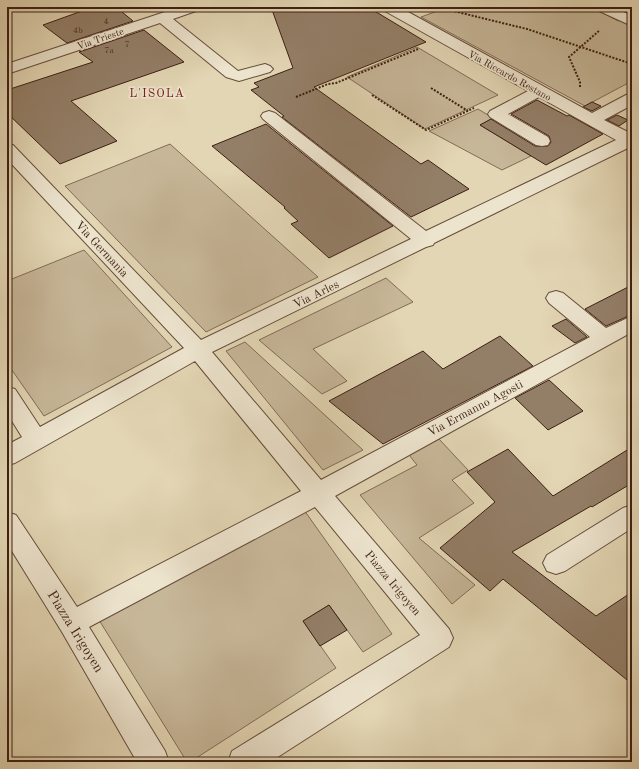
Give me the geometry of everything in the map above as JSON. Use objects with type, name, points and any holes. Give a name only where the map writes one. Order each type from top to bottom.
[{"type":"street","name":"Via Trieste","points":[[7,69],[194,7]]},
{"type":"street","points":[[602,7],[632,22]]},
{"type":"street","name":"Via Riccardo Restano","points":[[397,8],[539,91],[631,141]]},
{"type":"street","points":[[162,17],[232,74],[239,76],[265,69]]},
{"type":"street","points":[[539,91],[496,114],[542,140]]},
{"type":"street","points":[[592,120],[632,98]]},
{"type":"street","points":[[269,116],[426,241]]},
{"type":"street","name":"Via Arles","points":[[7,456],[198,350],[631,141]]},
{"type":"street","name":"Via Germania","points":[[7,149],[198,350]]},
{"type":"street","points":[[556,298],[605,338]]},
{"type":"street","name":"Via Ermanno Agosti","points":[[72,623],[632,324]]},
{"type":"street","name":"Piazza Irigoyen","points":[[198,350],[439,638],[243,762]]},
{"type":"street","points":[[7,395],[36,440]]},
{"type":"street","points":[[556,563],[632,515]]},
{"type":"street","name":"Piazza Irigoyen","points":[[7,522],[72,623],[154,762]]},
{"type":"path","points":[[438,7],[527,29],[632,64]]},
{"type":"path","points":[[580,89],[580,82],[569,57],[581,46]]},
{"type":"path","points":[[296,97],[328,84],[336,83],[421,48]]},
{"type":"path","points":[[431,88],[468,111]]},
{"type":"path","points":[[372,96],[426,130]]},
{"type":"shaded area","points":[[448,7],[592,7],[618,21],[620,20],[632,26],[632,81],[585,106],[421,17]]},
{"type":"shaded area","points":[[417,47],[498,95],[425,129],[347,77]]},
{"type":"shaded area","points":[[478,109],[493,118],[480,125],[531,156],[502,170],[429,131]]},
{"type":"shaded area","points":[[170,144],[318,277],[206,332],[65,186]]},
{"type":"shaded area","points":[[84,250],[172,347],[44,416],[7,363],[7,281]]},
{"type":"shaded area","points":[[386,278],[413,302],[313,349],[347,381],[322,394],[259,340]]},
{"type":"shaded area","points":[[245,342],[363,450],[323,470],[226,351]]},
{"type":"shaded area","points":[[439,439],[468,470],[452,480],[474,503],[419,538],[475,585],[452,604],[360,495],[417,465],[409,455]]},
{"type":"shaded area","points":[[304,510],[392,634],[363,652],[329,605],[303,621],[336,668],[190,762],[187,762],[99,620]]},
{"type":"building","points":[[93,7],[116,7],[133,21],[67,43],[43,25]]},
{"type":"building","points":[[271,7],[368,7],[426,42],[314,87],[421,164],[428,160],[469,189],[411,217],[282,117],[284,116],[251,90],[259,87],[254,83],[293,68]]},
{"type":"building","points":[[144,30],[184,62],[71,101],[117,141],[60,164],[7,113],[7,90],[93,62],[79,52]]},
{"type":"building","points":[[537,100],[567,116],[569,115],[603,134],[546,165],[480,125],[491,119],[535,146],[548,146],[551,142],[549,136],[511,114]]},
{"type":"building","points":[[592,102],[601,106],[592,111],[583,107]]},
{"type":"building","points":[[617,115],[628,120],[619,126],[607,120]]},
{"type":"building","points":[[266,124],[393,226],[329,258],[291,224],[298,221],[284,208],[285,207],[212,146]]},
{"type":"building","points":[[632,285],[632,314],[606,326],[585,309]]},
{"type":"building","points":[[566,319],[587,337],[575,343],[552,326]]},
{"type":"building","points":[[500,336],[533,366],[383,444],[329,401],[423,351],[443,369]]},
{"type":"building","points":[[549,380],[583,411],[548,430],[515,398]]},
{"type":"building","points":[[632,447],[632,483],[512,552],[596,616],[632,592],[632,684],[503,579],[490,591],[440,548],[495,502],[467,472],[508,449],[553,496]]},
{"type":"building","points":[[329,605],[347,630],[320,646],[303,621]]},
{"type":"district","name":"L'ISOLA","points":[[157,93]]}]
